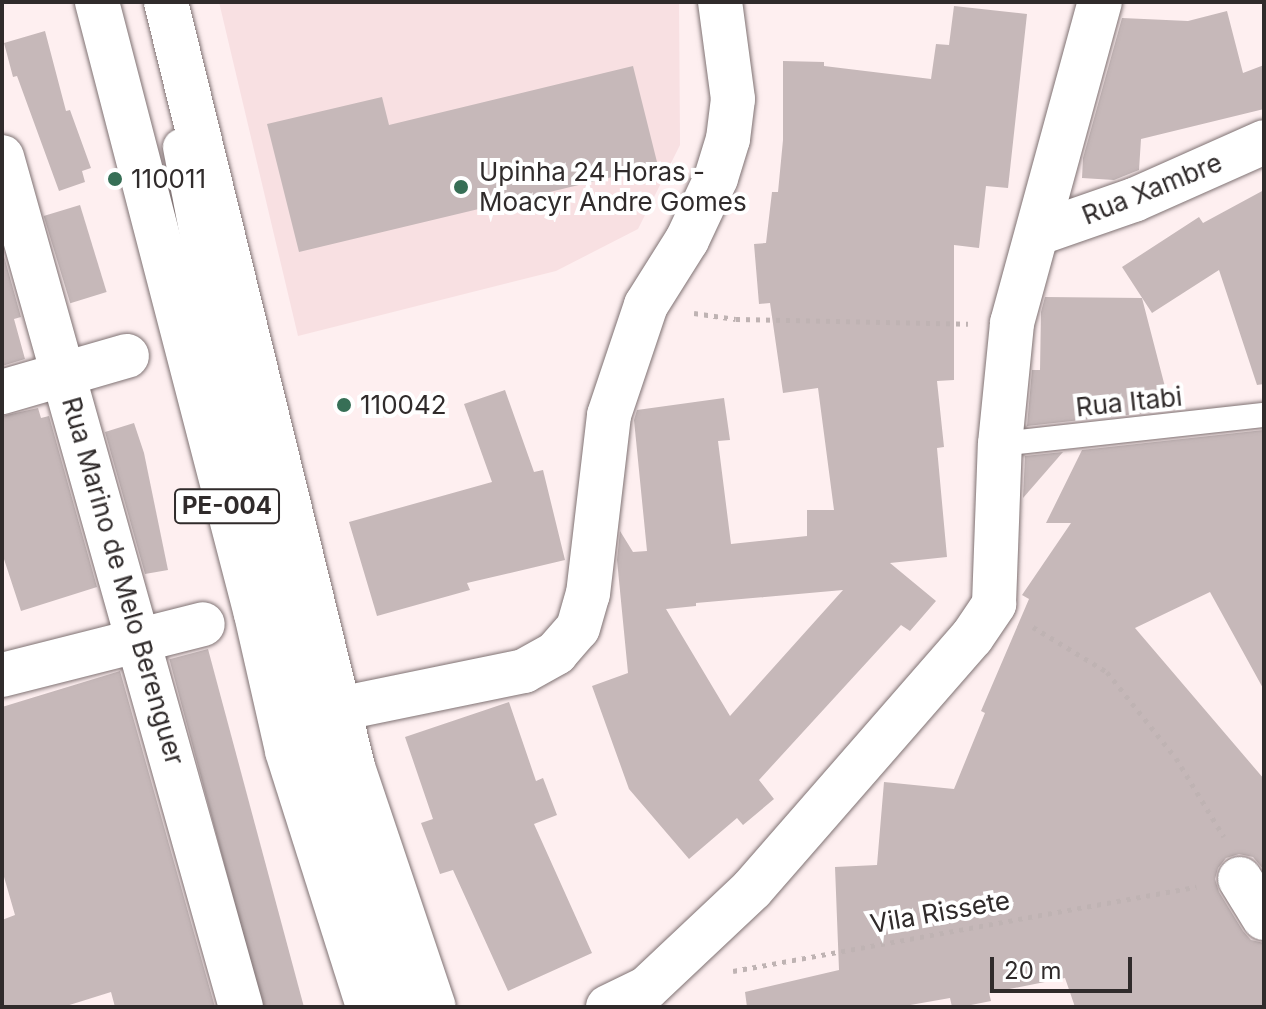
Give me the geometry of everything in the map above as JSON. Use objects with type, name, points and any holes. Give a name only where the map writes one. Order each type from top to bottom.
[{"type":"street","name":"PE-004","points":[[97,2],[256,614],[287,751],[368,1007]]},
{"type":"street","points":[[113,2],[302,739],[382,1007]]},
{"type":"street","points":[[145,2],[183,158],[222,359],[262,521],[357,867],[403,1007]]},
{"type":"street","name":"PE-004","points":[[166,2],[353,767],[434,1007]]},
{"type":"street","points":[[339,709],[524,671],[556,653],[578,628],[588,594],[609,415],[646,305],[687,240],[716,178],[728,139],[733,99],[720,2]]},
{"type":"street","points":[[608,1007],[647,988],[752,889],[972,637],[994,604],[1000,444],[1012,323],[1100,2]]},
{"type":"street","name":"Rua Xambre","points":[[1039,233],[1134,200],[1264,142]]},
{"type":"street","name":"Rua Marino de Melo Berenguer","points":[[2,157],[66,375],[241,1007]]},
{"type":"street","points":[[2,392],[127,356]]},
{"type":"street","points":[[2,675],[203,624]]},
{"type":"street","points":[[1240,879],[1264,918]]},
{"type":"lane","name":"Rua Itabi","points":[[1000,444],[1264,415]]},
{"type":"path","points":[[646,305],[736,319],[1012,323]]},
{"type":"path","points":[[994,604],[1107,672],[1151,723],[1184,769],[1226,840],[1240,879]]},
{"type":"path","name":"Vila Rissete","points":[[723,973],[1240,879]]},
{"type":"shaded area","name":"Upinha 24 Horas - Moacyr Andre Gomes","points":[[219,2],[679,2],[680,145],[638,229],[556,271],[298,336]]},
{"type":"building","points":[[954,6],[1027,14],[1008,188],[986,186],[979,248],[954,245],[954,380],[937,381],[944,447],[937,448],[947,557],[890,563],[936,601],[910,631],[901,625],[759,780],[774,799],[743,825],[737,818],[689,859],[629,789],[592,686],[628,673],[617,560],[620,531],[633,552],[647,551],[634,420],[637,410],[724,398],[730,440],[718,441],[731,544],[807,536],[807,510],[834,510],[818,388],[783,393],[770,303],[759,304],[754,244],[766,243],[772,192],[778,192],[783,140],[783,61],[824,62],[824,66],[931,79],[936,44],[949,45]],"holes":[[[843,590],[730,716],[666,609],[696,606],[696,603]]]},
{"type":"building","points":[[1227,11],[1243,73],[1264,65],[1264,109],[1141,139],[1139,170],[1114,180],[1082,178],[1083,158],[1122,18],[1188,21]]},
{"type":"building","points":[[45,31],[66,111],[70,110],[91,168],[82,171],[85,182],[59,191],[17,76],[13,77],[4,43]]},
{"type":"building","points":[[633,66],[658,166],[299,252],[267,124],[382,97],[389,125]]},
{"type":"building","points":[[1264,190],[1264,384],[1257,385],[1219,270],[1152,313],[1122,267],[1199,217],[1203,223]]},
{"type":"building","points":[[80,205],[107,292],[70,303],[44,216]]},
{"type":"building","points":[[2,249],[21,317],[14,319],[25,359],[2,366]]},
{"type":"building","points":[[1045,297],[1142,298],[1171,410],[1027,426],[1032,370],[1040,370],[1041,312]]},
{"type":"building","points":[[505,390],[534,472],[543,470],[565,560],[467,583],[470,590],[377,616],[349,522],[492,482],[464,404]]},
{"type":"building","points":[[38,408],[41,418],[49,416],[97,587],[21,611],[2,553],[2,416]]},
{"type":"building","points":[[134,423],[144,453],[168,570],[145,574],[105,432]]},
{"type":"building","points":[[1264,430],[1264,690],[1210,592],[1135,628],[1264,779],[1264,870],[1253,857],[1239,854],[1226,858],[1218,868],[1215,879],[1219,892],[1243,931],[1251,940],[1264,943],[1264,1007],[1075,1007],[1065,978],[989,993],[991,1001],[961,1007],[952,1007],[950,998],[899,1007],[747,1007],[745,992],[839,970],[835,867],[877,865],[884,782],[954,789],[985,713],[981,711],[1029,599],[1022,595],[1071,523],[1046,523],[1082,450]]},
{"type":"building","points":[[1063,452],[1023,498],[1025,456]]},
{"type":"building","points":[[208,649],[304,1007],[263,1007],[169,659]]},
{"type":"building","points":[[120,671],[215,1007],[115,1007],[111,992],[63,1007],[2,1007],[2,920],[15,915],[2,870],[2,707]]},
{"type":"building","points":[[509,702],[536,781],[543,778],[557,815],[534,824],[592,953],[508,991],[453,870],[440,874],[421,823],[433,819],[405,737]]},
{"type":"place","name":"110011","points":[[115,179]]},
{"type":"place","name":"Upinha 24 Horas - Moacyr Andre Gomes","points":[[461,187]]},
{"type":"place","name":"110042","points":[[344,405]]}]
